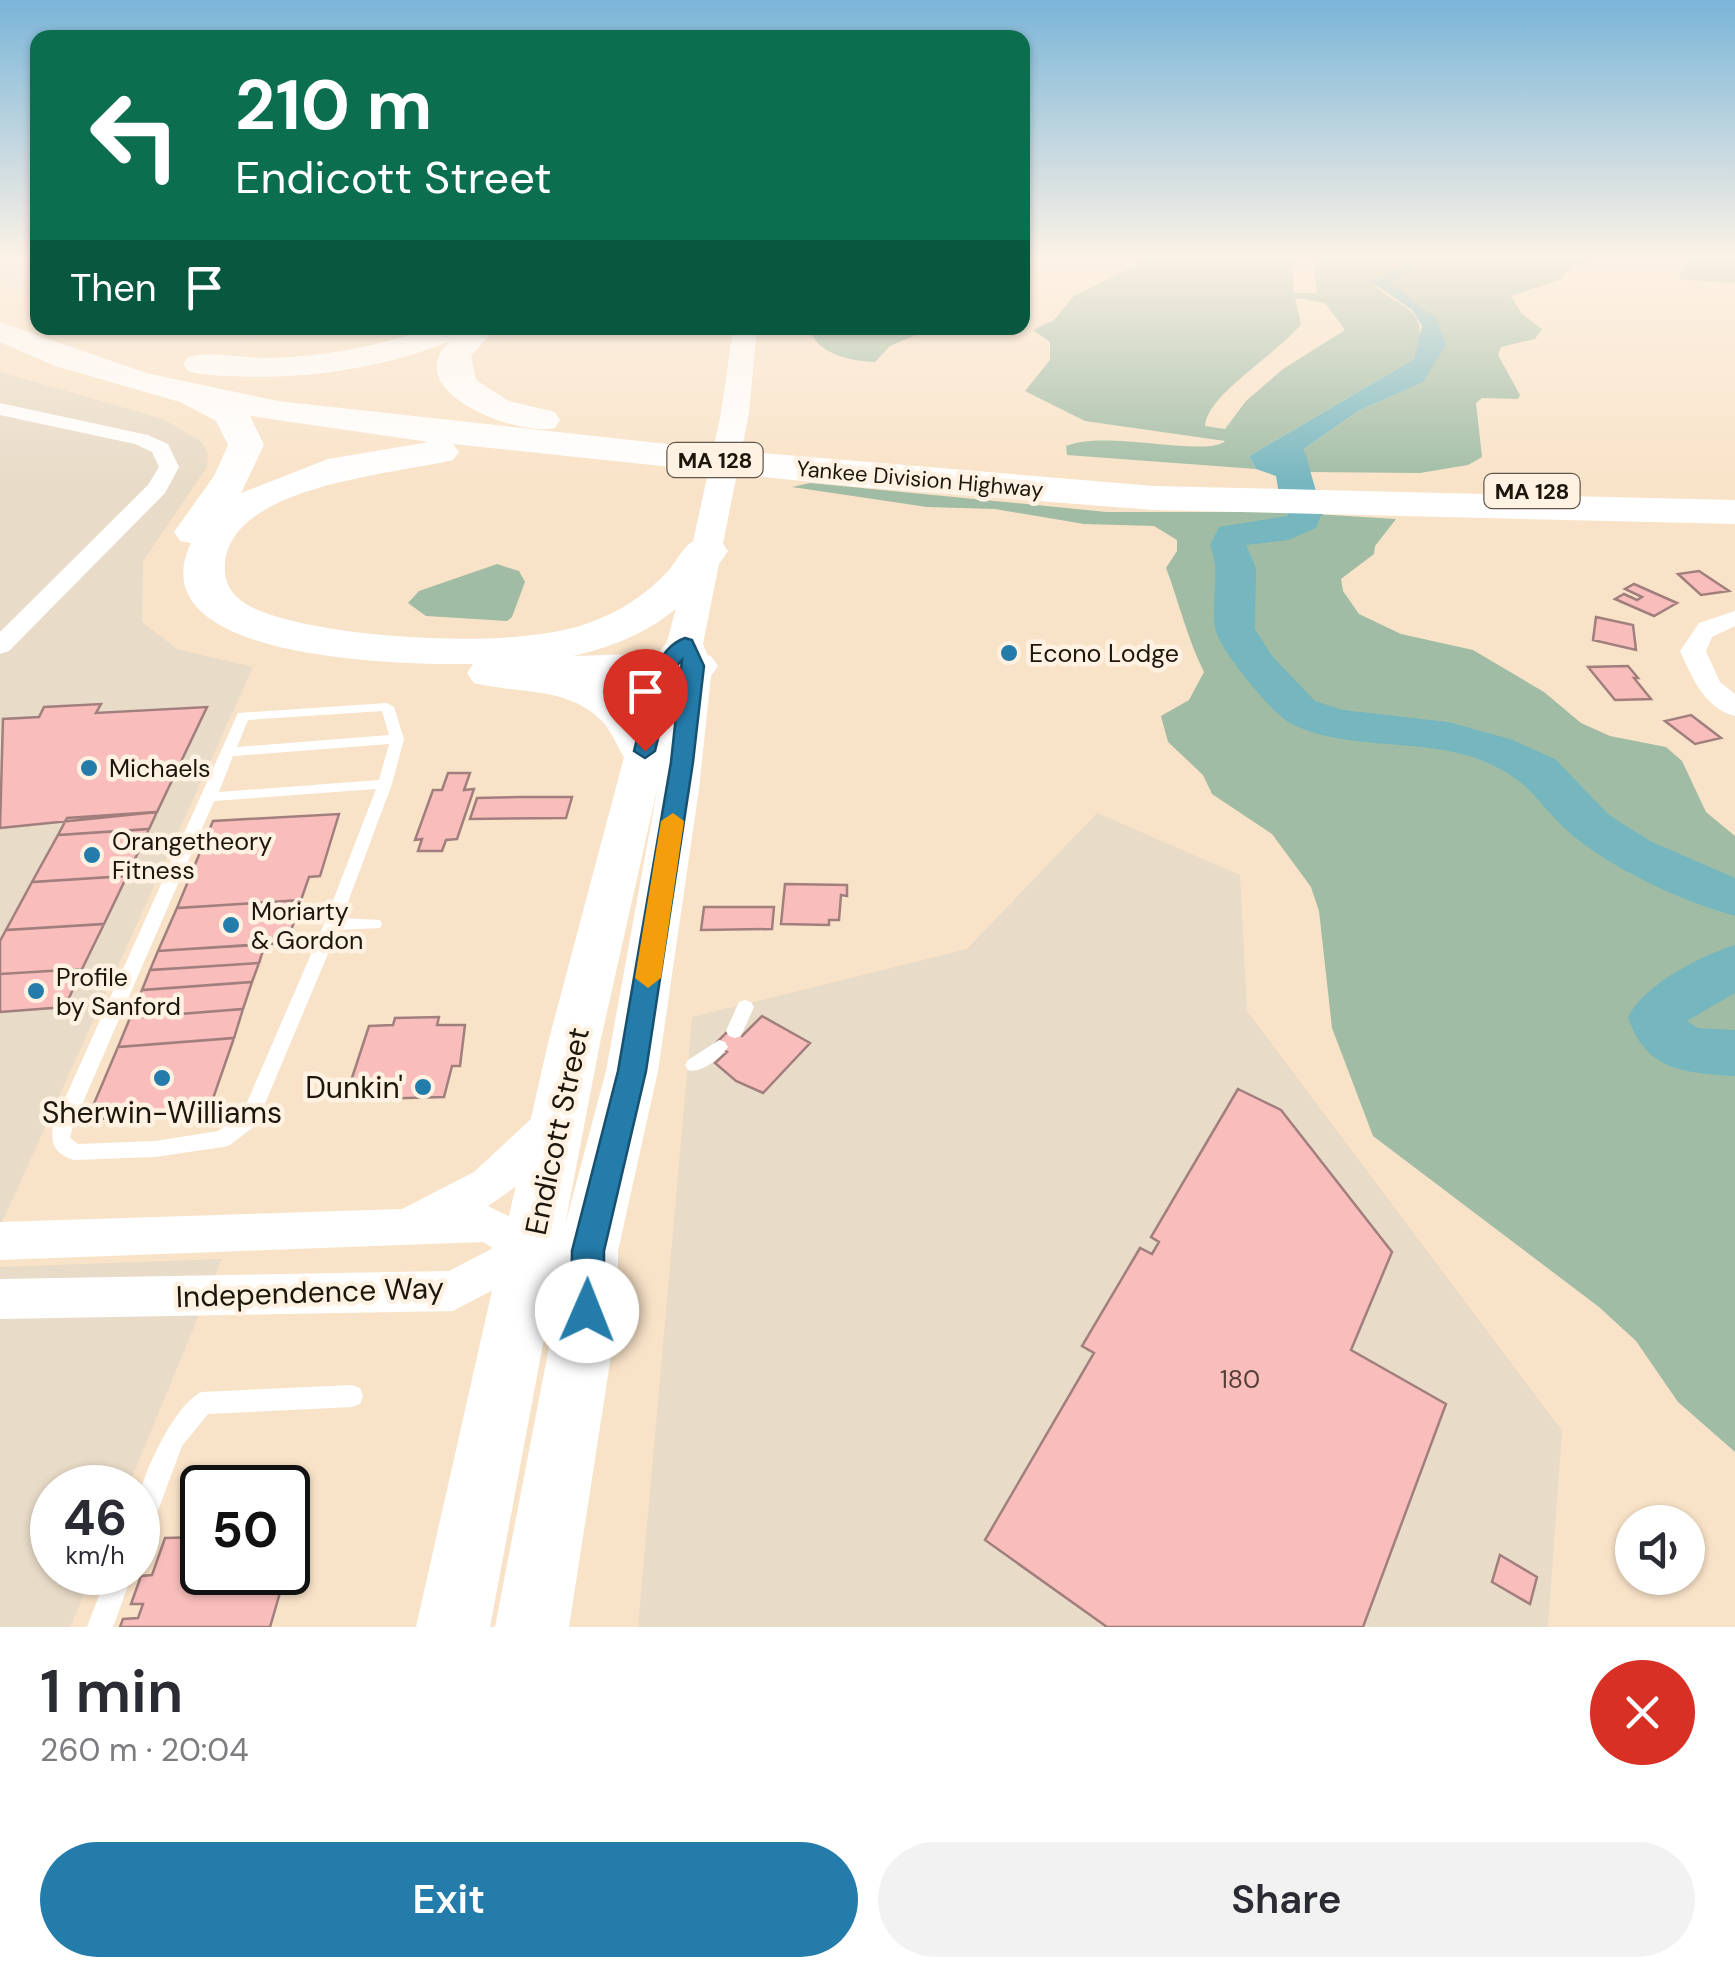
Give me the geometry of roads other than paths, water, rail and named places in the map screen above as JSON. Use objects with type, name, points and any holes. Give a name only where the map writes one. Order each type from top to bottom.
[{"type":"highway","name":"Yankee Division Highway","points":[[5,333],[94,367],[172,387],[331,418],[1259,494],[1735,512]]},
{"type":"highway","name":"Yankee Division Highway","points":[[62,335],[104,350],[245,386],[635,444]]},
{"type":"highway","points":[[104,350],[211,365],[283,368],[372,355],[434,335]]},
{"type":"highway","points":[[472,335],[460,345],[452,369],[464,390],[474,397],[526,417],[635,444]]},
{"type":"highway","points":[[172,387],[231,415],[246,445],[178,570],[185,601],[198,616],[237,638],[297,654],[564,682],[609,699],[637,731],[645,751]]},
{"type":"highway","points":[[635,444],[439,452],[352,463],[287,486],[238,513],[210,543],[202,575],[219,607],[277,632],[434,648],[537,648],[682,659]]},
{"type":"highway","name":"Yankee Division Highway","points":[[1333,496],[1735,494]]},
{"type":"highway","points":[[537,648],[587,638],[642,616],[675,589],[708,551]]},
{"type":"highway","points":[[493,673],[682,659]]},
{"type":"main road","name":"Endicott Street","points":[[454,1627],[560,1249],[632,1071],[682,659],[720,494],[735,413],[743,335]]},
{"type":"main road","name":"Endicott Street","points":[[532,1627],[587,1311],[560,1249],[561,1110],[645,751],[682,659]]},
{"type":"street","points":[[0,409],[141,439],[160,448],[170,467],[157,488],[0,646]]},
{"type":"street","points":[[1735,618],[1710,626],[1697,637],[1693,651],[1709,686],[1735,708]]},
{"type":"street","points":[[401,1226],[479,1194],[520,1162],[561,1110]]},
{"type":"street","points":[[0,1241],[487,1224],[560,1249]]},
{"type":"street","name":"Independence Way","points":[[0,1299],[453,1291],[560,1249]]},
{"type":"lane","points":[[388,706],[397,739],[385,784],[332,924],[249,1119],[223,1139],[155,1148],[74,1152],[60,1142],[63,1125],[228,752],[242,716],[388,706]]},
{"type":"lane","points":[[228,752],[397,739]]},
{"type":"lane","points":[[209,796],[385,784]]},
{"type":"lane","points":[[332,924],[374,924]]},
{"type":"lane","points":[[735,1032],[745,1007]]},
{"type":"lane","points":[[694,1065],[719,1047]]},
{"type":"lane","points":[[160,1473],[173,1439],[202,1403],[352,1396]]},
{"type":"lane","points":[[100,1627],[112,1595]]},
{"type":"water","points":[[1420,333],[1442,333],[1446,345],[1422,383],[1358,411],[1304,449],[1323,516],[1282,512],[1276,476],[1256,469],[1249,456],[1414,359]]},
{"type":"waterway","points":[[1291,456],[1289,462],[1306,510],[1304,521],[1288,529],[1232,535],[1228,545],[1237,568],[1235,629],[1256,663],[1300,710],[1337,723],[1448,735],[1494,749],[1539,769],[1592,826],[1633,853],[1735,898]]},
{"type":"waterway","points":[[1735,965],[1674,1001],[1656,1017],[1660,1029],[1676,1045],[1735,1053]]},
{"type":"place","name":"Econo Lodge","points":[[1009,653]]},
{"type":"place","name":"Michaels","points":[[89,768]]},
{"type":"place","name":"Orangetheory Fitness","points":[[92,855]]},
{"type":"place","name":"Moriarty & Gordon","points":[[231,925]]},
{"type":"place","name":"Profile by Sanford","points":[[36,991]]},
{"type":"place","name":"Sherwin-Williams","points":[[162,1078]]},
{"type":"place","name":"Dunkin'","points":[[423,1087]]}]
